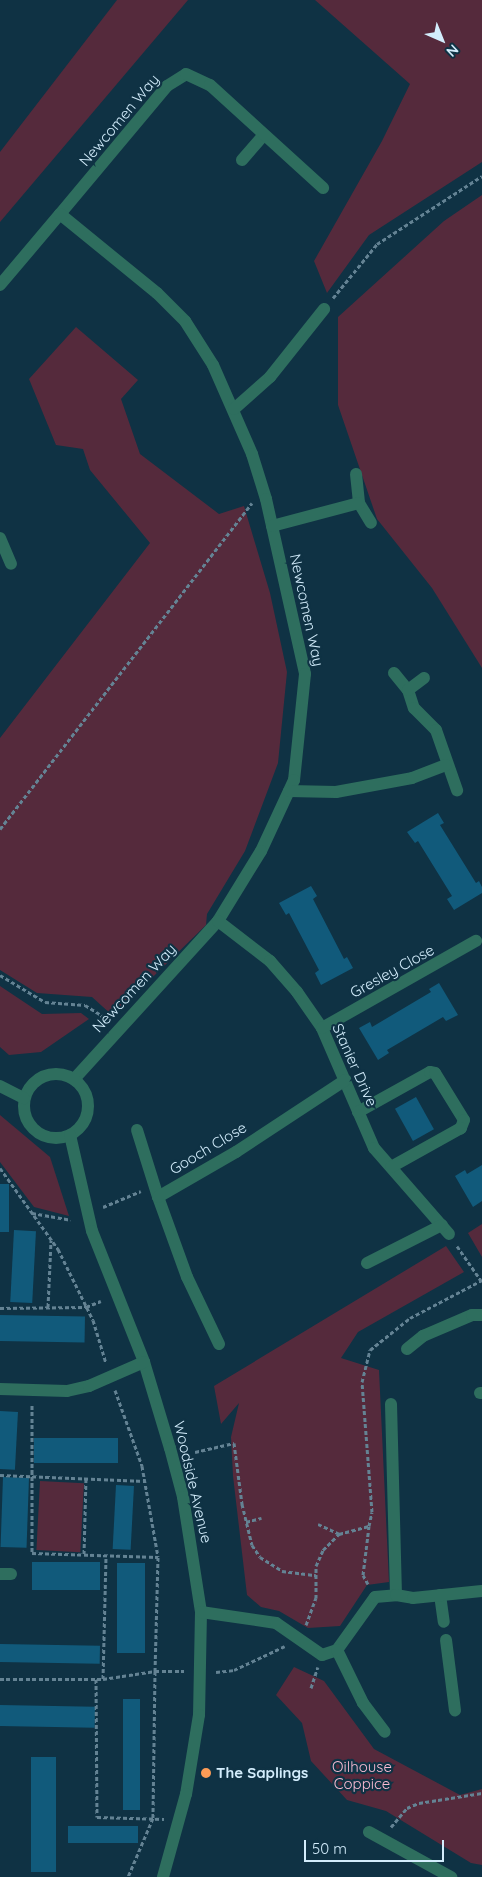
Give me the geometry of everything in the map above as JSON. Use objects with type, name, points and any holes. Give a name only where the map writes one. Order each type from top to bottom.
[{"type":"street","name":"Newcomen Way","points":[[0,285],[176,77],[194,75],[210,85],[323,188]]},
{"type":"street","points":[[242,160],[264,134]]},
{"type":"street","name":"Newcomen Way","points":[[60,214],[157,294],[185,321],[234,409],[263,489],[305,674],[294,780],[261,852],[218,921],[74,1079]]},
{"type":"street","points":[[234,409],[270,377],[324,309]]},
{"type":"street","points":[[356,474],[360,503],[371,523]]},
{"type":"street","points":[[272,526],[360,503]]},
{"type":"street","points":[[1,544],[11,564]]},
{"type":"street","points":[[394,673],[408,690],[414,708],[436,730],[446,765],[456,790]]},
{"type":"street","points":[[408,690],[424,678]]},
{"type":"street","points":[[289,791],[336,792],[412,778],[446,765]]},
{"type":"street","name":"Stanier Drive","points":[[218,921],[270,961],[322,1028],[374,1148],[445,1230]]},
{"type":"street","name":"Gresley Close","points":[[322,1028],[476,940]]},
{"type":"street","points":[[358,1112],[430,1072],[435,1073],[464,1120],[461,1128],[391,1167]]},
{"type":"street","points":[[62,1074],[74,1079],[86,1096],[89,1108],[81,1127],[70,1135],[58,1139],[39,1133],[28,1120],[24,1098],[29,1089],[50,1075],[62,1074]]},
{"type":"street","name":"Gooch Close","points":[[155,1192],[236,1152],[345,1080]]},
{"type":"street","points":[[0,1086],[24,1098]]},
{"type":"street","points":[[136,1130],[155,1192],[187,1276],[219,1344]]},
{"type":"street","name":"Woodside Avenue","points":[[70,1135],[92,1231],[144,1362],[183,1497],[201,1612],[199,1715],[186,1794],[163,1877]]},
{"type":"street","points":[[367,1263],[445,1230]]},
{"type":"street","points":[[408,1349],[423,1336],[472,1315],[482,1314]]},
{"type":"street","points":[[0,1388],[32,1387],[67,1391],[81,1388],[144,1362]]},
{"type":"street","points":[[391,1404],[396,1595]]},
{"type":"street","points":[[201,1612],[276,1623],[322,1655],[336,1650],[375,1597],[396,1595],[413,1598],[482,1591]]},
{"type":"street","points":[[440,1595],[444,1622]]},
{"type":"street","points":[[446,1640],[455,1710]]},
{"type":"street","points":[[336,1650],[363,1703],[384,1732]]},
{"type":"street","points":[[368,1832],[451,1877]]},
{"type":"path","points":[[324,309],[377,244],[482,176]]},
{"type":"path","points":[[0,829],[263,489]]},
{"type":"path","points":[[0,975],[46,1002],[85,1006],[101,1015],[114,1034]]},
{"type":"path","points":[[0,1168],[51,1239],[86,1307],[108,1371]]},
{"type":"path","points":[[103,1206],[155,1192]]},
{"type":"path","points":[[32,1212],[70,1220]]},
{"type":"path","points":[[375,1597],[363,1575],[372,1512],[362,1382],[370,1350],[410,1318],[482,1281],[445,1230]]},
{"type":"path","points":[[48,1307],[51,1239]]},
{"type":"path","points":[[0,1308],[86,1307],[101,1301]]},
{"type":"path","points":[[113,1385],[145,1481],[158,1557],[154,1671],[154,1818],[128,1877]]},
{"type":"path","points":[[32,1387],[32,1553],[158,1557]]},
{"type":"path","points":[[195,1452],[234,1444],[246,1522],[252,1545],[260,1557],[282,1571],[316,1575]]},
{"type":"path","points":[[0,1475],[145,1481]]},
{"type":"path","points":[[84,1554],[86,1478]]},
{"type":"path","points":[[246,1522],[261,1518]]},
{"type":"path","points":[[318,1524],[339,1534]]},
{"type":"path","points":[[303,1630],[316,1598],[316,1575],[323,1550],[339,1534],[369,1526]]},
{"type":"path","points":[[103,1679],[106,1555]]},
{"type":"path","points":[[216,1672],[234,1670],[290,1644]]},
{"type":"path","points":[[0,1679],[103,1679],[154,1671],[190,1671]]},
{"type":"path","points":[[96,1679],[96,1817],[164,1819]]},
{"type":"path","points":[[381,1840],[407,1808],[419,1803],[482,1792]]},
{"type":"green space","points":[[117,0],[188,0],[0,222],[0,152]]},
{"type":"green space","points":[[315,0],[482,0],[482,162],[369,235],[327,293],[314,261],[382,141],[410,84]]},
{"type":"green space","points":[[482,195],[482,668],[432,588],[377,519],[338,405],[338,317],[444,221]]},
{"type":"green space","points":[[76,327],[138,380],[121,399],[140,454],[219,514],[244,506],[270,593],[287,672],[278,763],[245,851],[207,914],[206,925],[113,1016],[92,997],[37,993],[0,970],[0,738],[150,543],[90,470],[83,449],[56,445],[29,379]]},
{"type":"green space","points":[[0,986],[42,1014],[81,1013],[89,1019],[41,1052],[9,1055],[0,1047]]},
{"type":"green space","points":[[0,1115],[50,1157],[69,1216],[34,1207],[0,1162]]},
{"type":"green space","points":[[482,1224],[482,1257],[468,1233]]},
{"type":"green space","points":[[446,1246],[464,1272],[358,1332],[341,1358],[379,1370],[389,1582],[367,1585],[340,1626],[308,1628],[279,1611],[261,1607],[247,1595],[233,1476],[231,1437],[239,1403],[221,1424],[214,1386]]},
{"type":"green space","points":[[40,1481],[84,1483],[80,1552],[36,1550]]},
{"type":"green space","name":"Oilhouse Coppice","points":[[294,1667],[324,1681],[374,1749],[460,1795],[482,1789],[482,1865],[471,1863],[386,1811],[347,1800],[311,1761],[302,1723],[276,1695]]},
{"type":"building","points":[[438,813],[444,823],[440,825],[476,883],[479,881],[482,887],[482,893],[454,910],[447,899],[452,896],[418,841],[415,843],[407,832]]},
{"type":"building","points":[[311,886],[317,896],[313,899],[344,959],[347,957],[353,968],[321,985],[315,973],[319,970],[289,913],[286,915],[279,903]]},
{"type":"building","points":[[439,983],[458,1015],[446,1021],[443,1017],[387,1050],[389,1053],[378,1060],[359,1028],[370,1022],[372,1027],[431,992],[429,989]]},
{"type":"building","points":[[416,1097],[434,1129],[413,1141],[395,1109]]},
{"type":"building","points":[[482,1165],[482,1201],[473,1207],[455,1176],[465,1170],[467,1174]]},
{"type":"building","points":[[0,1184],[9,1184],[9,1232],[0,1232]]},
{"type":"building","points":[[14,1230],[36,1231],[32,1303],[10,1302]]},
{"type":"building","points":[[0,1315],[85,1316],[85,1342],[0,1341]]},
{"type":"building","points":[[0,1411],[18,1412],[15,1470],[0,1469]]},
{"type":"building","points":[[34,1438],[118,1438],[118,1463],[34,1463]]},
{"type":"building","points":[[3,1477],[29,1478],[27,1548],[1,1547]]},
{"type":"building","points":[[116,1485],[134,1486],[131,1550],[113,1549]]},
{"type":"building","points":[[32,1562],[100,1562],[100,1590],[32,1590]]},
{"type":"building","points":[[117,1563],[145,1563],[145,1653],[117,1653]]},
{"type":"building","points":[[0,1644],[100,1646],[100,1664],[0,1662]]},
{"type":"building","points":[[123,1699],[140,1699],[140,1810],[123,1810]]},
{"type":"building","points":[[0,1705],[95,1707],[95,1728],[0,1726]]},
{"type":"building","points":[[31,1757],[56,1757],[56,1872],[31,1872]]},
{"type":"building","points":[[68,1826],[138,1826],[138,1843],[68,1843]]},
{"type":"place","name":"The Saplings","points":[[206,1773]]}]
